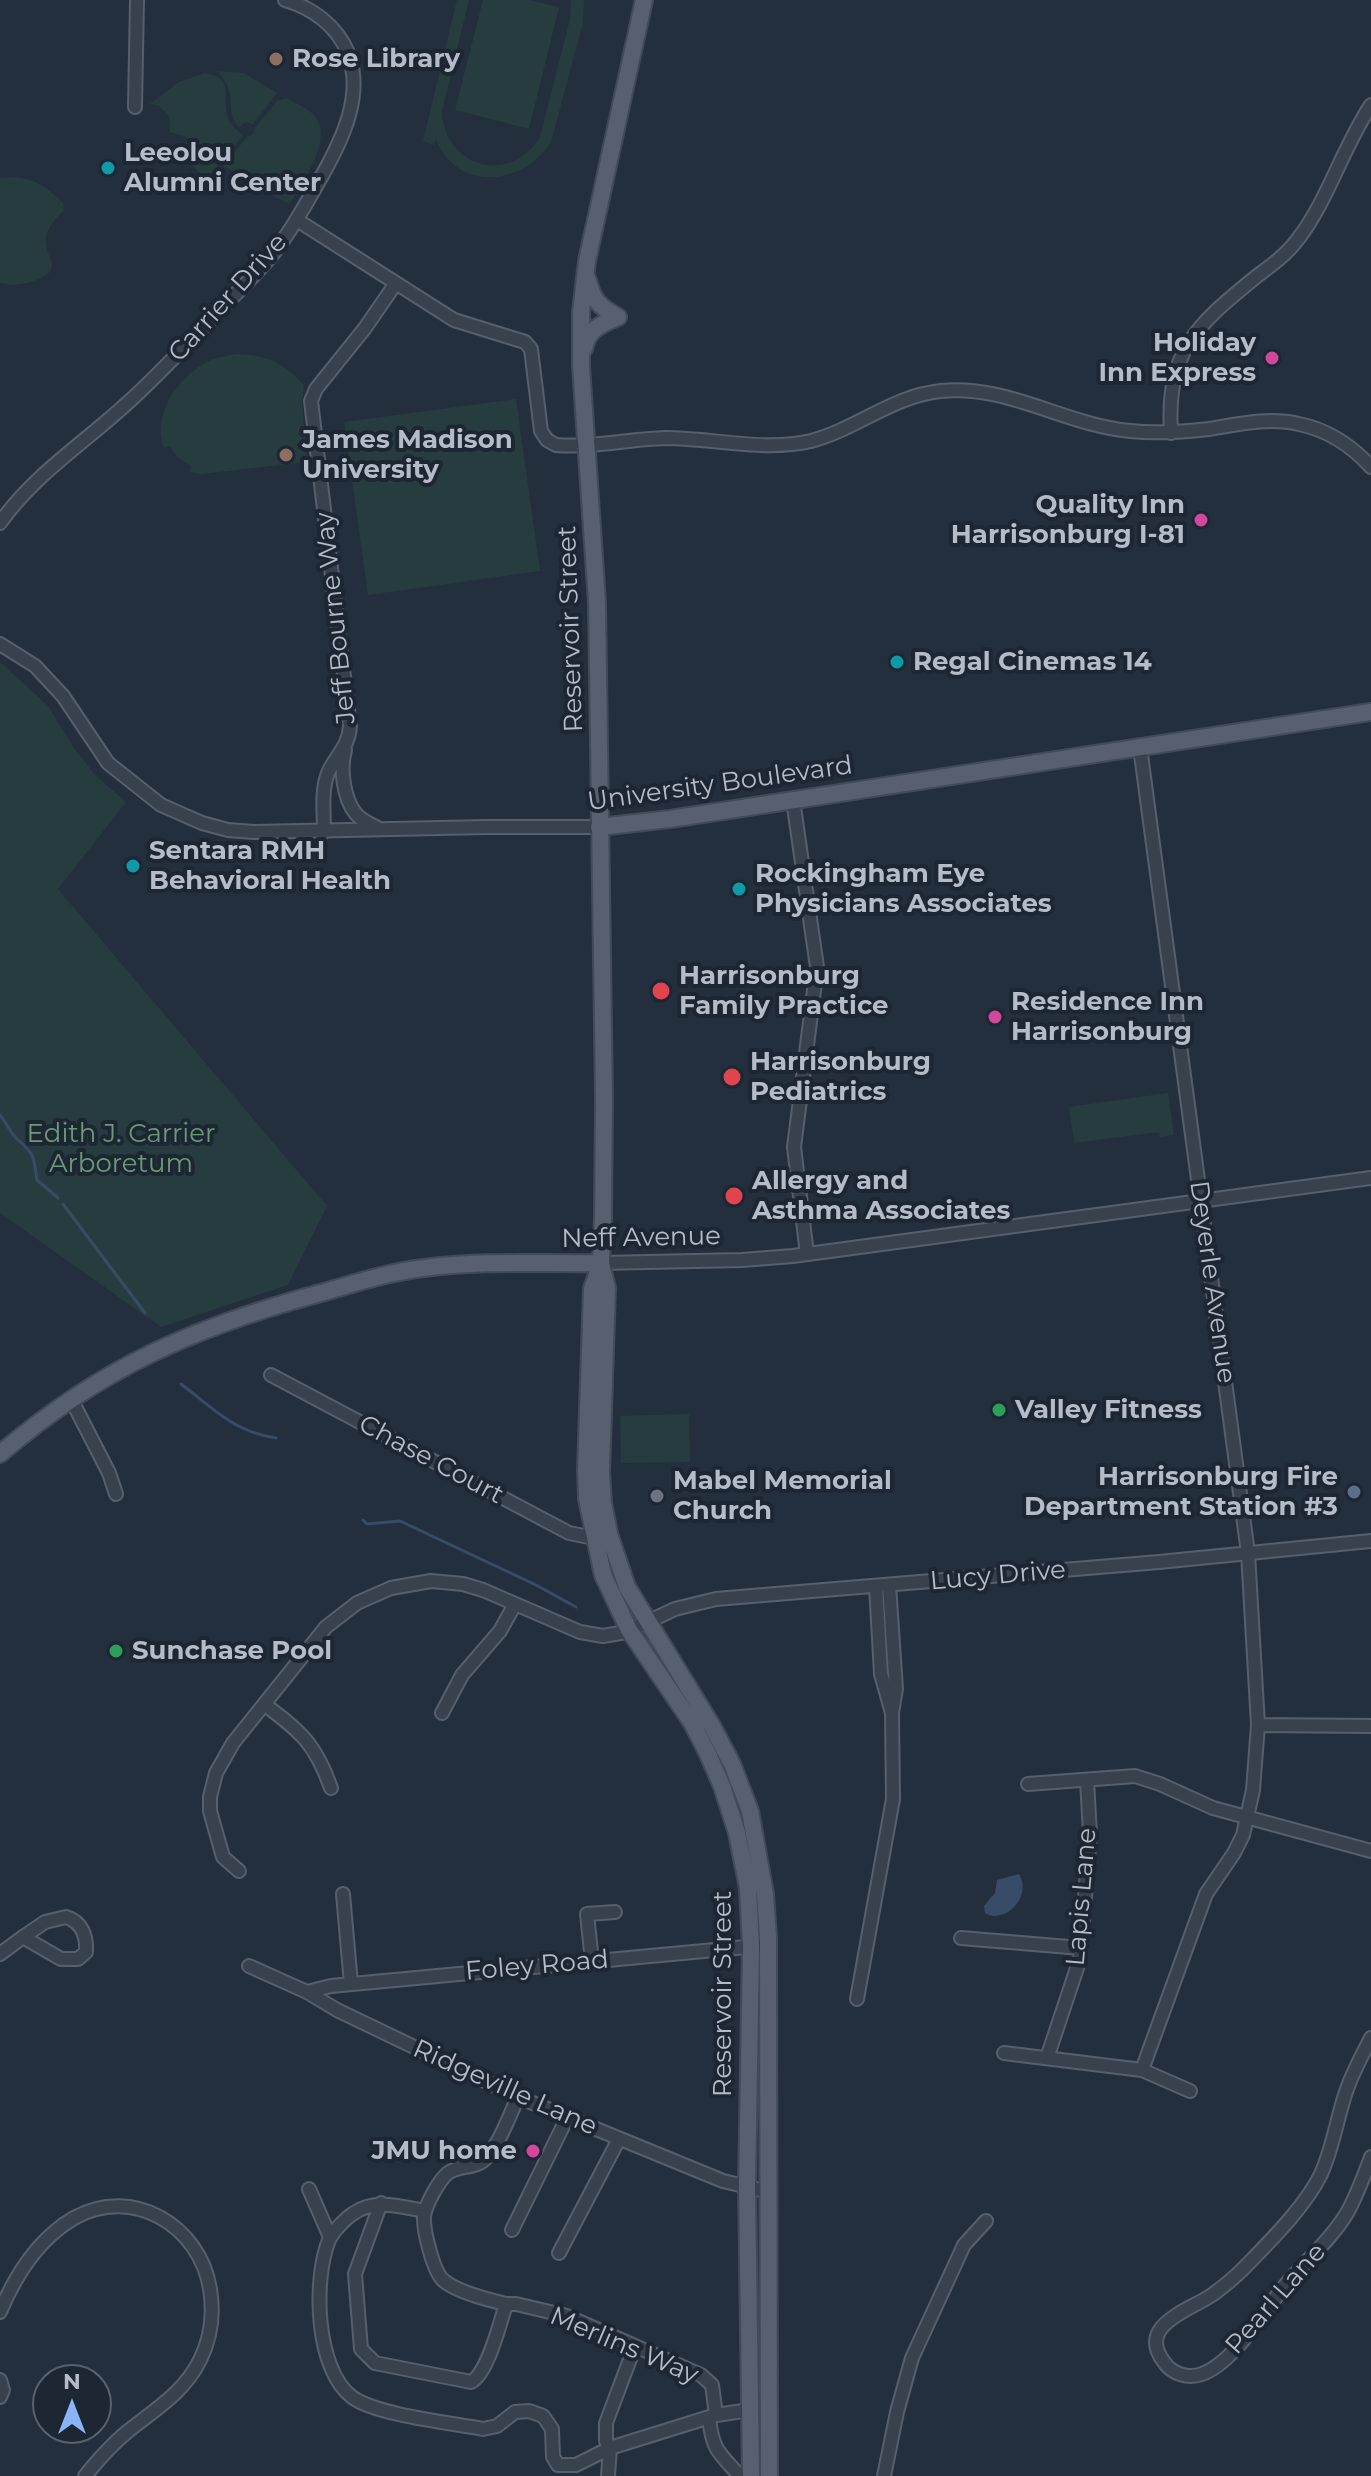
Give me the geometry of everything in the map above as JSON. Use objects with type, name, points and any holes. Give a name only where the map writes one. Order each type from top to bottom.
[{"type":"main road","name":"Reservoir Street","points":[[644,0],[586,266],[581,312],[581,366],[597,602],[605,1134],[601,1263],[607,1288],[601,1472],[603,1503],[618,1566],[627,1587],[650,1621],[732,1764],[750,1811],[759,1853],[765,1894],[759,1945],[747,2186],[751,2476]]},
{"type":"main road","points":[[581,366],[589,334],[600,324],[618,317],[594,300],[586,266]]},
{"type":"main road","name":"University Boulevard","points":[[599,827],[670,819],[1371,712]]},
{"type":"main road","name":"Reservoir Street","points":[[601,1263],[592,1289],[586,1453],[587,1499],[594,1538],[603,1575],[629,1630],[692,1723],[722,1786],[737,1833],[759,1945],[769,2192],[769,2476]]},
{"type":"main road","name":"Neff Avenue","points":[[1,1452],[71,1399],[133,1361],[194,1333],[259,1310],[381,1276],[438,1266],[601,1263]]},
{"type":"street","points":[[135,107],[137,0]]},
{"type":"street","name":"Carrier Drive","points":[[0,523],[30,487],[170,364],[269,260],[297,220],[339,143],[351,109],[354,81],[348,54],[334,30],[308,9],[285,0]]},
{"type":"street","points":[[1171,433],[1173,382],[1186,346],[1210,316],[1295,243],[1371,105]]},
{"type":"street","points":[[297,220],[454,320],[525,342],[531,349],[541,430],[544,437],[556,445],[666,438],[774,445],[798,443],[831,434],[902,400],[955,390],[999,396],[1076,421],[1115,429],[1171,433],[1263,421],[1296,423],[1333,436],[1353,449],[1371,467]]},
{"type":"street","name":"Jeff Bourne Way","points":[[324,832],[325,782],[350,733],[311,401],[316,389],[396,283]]},
{"type":"street","name":"University Boulevard","points":[[0,644],[35,666],[63,696],[108,763],[161,805],[201,823],[254,832],[599,827]]},
{"type":"street","points":[[346,745],[343,770],[349,803],[364,822],[381,829]]},
{"type":"street","name":"Deyerle Avenue","points":[[1140,747],[1248,1553],[1258,1725],[1253,1790],[1243,1835],[1206,1894],[1142,2070]]},
{"type":"street","points":[[793,800],[817,967],[794,1147],[807,1254]]},
{"type":"street","name":"Neff Avenue","points":[[601,1263],[742,1260],[807,1254],[1371,1178]]},
{"type":"street","name":"Chase Court","points":[[271,1375],[569,1533],[594,1538]]},
{"type":"street","points":[[71,1399],[109,1473],[116,1494]]},
{"type":"street","name":"Lucy Drive","points":[[239,1871],[223,1857],[210,1811],[216,1773],[227,1752],[326,1627],[351,1607],[380,1592],[420,1582],[453,1582],[483,1590],[589,1635],[613,1636],[675,1609],[716,1599],[1371,1541]]},
{"type":"street","points":[[857,1999],[893,1799],[892,1713],[881,1674],[882,1586]]},
{"type":"street","points":[[442,1713],[462,1675],[500,1631],[515,1604]]},
{"type":"street","points":[[264,1704],[306,1738],[321,1760],[331,1788]]},
{"type":"street","points":[[1258,1725],[1371,1726]]},
{"type":"street","points":[[1028,1784],[1135,1776],[1213,1808],[1371,1851]]},
{"type":"street","name":"Lapis Lane","points":[[1047,2058],[1079,1965],[1090,1834],[1087,1780]]},
{"type":"street","points":[[343,1894],[351,1984]]},
{"type":"street","points":[[592,1961],[587,1914],[615,1912]]},
{"type":"street","points":[[0,1954],[23,1937],[45,1922],[66,1917],[80,1926],[86,1949],[78,1959],[64,1960],[23,1937]]},
{"type":"street","points":[[961,1938],[1081,1948]]},
{"type":"street","name":"Foley Road","points":[[307,1992],[351,1984],[759,1945]]},
{"type":"street","name":"Ridgeville Lane","points":[[249,1966],[518,2097],[723,2181],[769,2192]]},
{"type":"street","name":"Pearl Lane","points":[[1371,2038],[1350,2082],[1328,2154],[1314,2186],[1237,2275],[1212,2295],[1176,2314],[1163,2325],[1157,2344],[1160,2357],[1167,2366],[1184,2375],[1201,2374],[1216,2366],[1237,2346],[1336,2229],[1353,2202],[1371,2157]]},
{"type":"street","points":[[1004,2053],[1142,2070],[1190,2091]]},
{"type":"street","points":[[518,2097],[488,2156],[476,2166],[449,2172],[425,2211],[381,2203],[355,2212],[330,2237],[321,2267],[321,2323],[325,2348],[335,2376],[352,2397],[376,2409],[483,2429],[497,2426],[515,2412],[529,2411],[543,2416],[552,2429],[553,2457],[558,2465],[576,2465],[610,2448],[713,2416],[750,2410]]},
{"type":"street","points":[[512,2230],[567,2118]]},
{"type":"street","points":[[559,2253],[619,2139]]},
{"type":"street","points":[[309,2189],[330,2237]]},
{"type":"street","points":[[381,2203],[355,2274],[361,2349],[375,2363],[471,2382],[476,2380],[491,2350],[506,2304]]},
{"type":"street","points":[[0,2312],[18,2276],[39,2247],[66,2223],[92,2211],[122,2207],[151,2212],[181,2231],[200,2256],[209,2281],[212,2310],[200,2361],[180,2389],[124,2434],[85,2476]]},
{"type":"street","name":"Merlins Way","points":[[425,2211],[428,2240],[438,2274],[443,2280],[506,2304],[567,2316],[701,2375],[712,2385],[712,2442],[740,2476]]},
{"type":"street","points":[[884,2476],[912,2358],[964,2245],[986,2221]]},
{"type":"street","points":[[608,2476],[610,2448],[606,2441],[606,2423],[635,2346]]},
{"type":"street","points":[[0,2380],[3,2387],[0,2397]]},
{"type":"green space","points":[[457,0],[469,0],[442,111],[446,130],[454,146],[466,157],[481,164],[497,165],[513,162],[528,152],[540,137],[570,19],[571,0],[584,0],[583,23],[551,142],[539,157],[508,175],[474,175],[459,168],[446,156],[436,139],[434,145],[423,141]]},
{"type":"green space","points":[[483,0],[530,0],[559,7],[529,129],[455,110]]},
{"type":"green space","points":[[217,71],[244,73],[277,93],[253,124],[246,122],[239,127],[234,120],[228,87]]},
{"type":"green space","points":[[205,73],[214,75],[224,83],[228,118],[243,136],[220,163],[186,137],[170,132],[169,116],[159,106],[150,104],[179,82]]},
{"type":"green space","points":[[286,98],[314,115],[321,136],[314,160],[290,204],[256,188],[246,178],[223,166],[253,134],[277,101]]},
{"type":"green space","points":[[189,142],[218,166],[207,179],[172,148]]},
{"type":"green space","points":[[0,178],[28,179],[46,188],[63,203],[64,210],[47,235],[46,246],[52,265],[50,272],[38,279],[14,285],[0,283]]},
{"type":"green space","points":[[236,354],[273,361],[304,385],[302,402],[307,462],[201,474],[189,472],[191,466],[177,457],[170,446],[164,448],[161,435],[165,409],[179,385],[211,360]]},
{"type":"green space","points":[[516,399],[540,571],[368,595],[344,422]]},
{"type":"green space","name":"Edith J. Carrier Arboretum","points":[[0,662],[48,706],[96,776],[126,802],[58,889],[327,1206],[288,1285],[161,1327],[0,1213]]},
{"type":"green space","points":[[1168,1093],[1174,1135],[1160,1137],[1159,1132],[1074,1143],[1069,1107]]},
{"type":"green space","points":[[689,1414],[690,1462],[621,1463],[620,1416]]},
{"type":"water","points":[[1019,1874],[1022,1891],[1014,1907],[1000,1915],[985,1913],[984,1906],[995,1893],[997,1880]]},
{"type":"waterway","points":[[0,1115],[32,1156],[37,1180],[58,1198]]},
{"type":"waterway","points":[[63,1204],[145,1313]]},
{"type":"waterway","points":[[181,1384],[236,1425],[276,1438]]},
{"type":"waterway","points":[[363,1520],[367,1524],[400,1521],[576,1607]]},
{"type":"place","name":"Rose Library","points":[[276,59]]},
{"type":"place","name":"Leeolou Alumni Center","points":[[108,168]]},
{"type":"place","name":"Holiday Inn Express","points":[[1272,358]]},
{"type":"place","name":"James Madison University","points":[[286,455]]},
{"type":"place","name":"Quality Inn Harrisonburg I-81","points":[[1201,520]]},
{"type":"place","name":"Regal Cinemas 14","points":[[897,662]]},
{"type":"place","name":"Sentara RMH Behavioral Health","points":[[133,866]]},
{"type":"place","name":"Rockingham Eye Physicians Associates","points":[[739,889]]},
{"type":"place","name":"Harrisonburg Family Practice","points":[[661,991]]},
{"type":"place","name":"Residence Inn Harrisonburg","points":[[995,1017]]},
{"type":"place","name":"Harrisonburg Pediatrics","points":[[732,1077]]},
{"type":"place","name":"Allergy and Asthma Associates","points":[[734,1196]]},
{"type":"place","name":"Valley Fitness","points":[[999,1410]]},
{"type":"place","name":"Harrisonburg Fire Department Station #3","points":[[1354,1492]]},
{"type":"place","name":"Mabel Memorial Church","points":[[657,1496]]},
{"type":"place","name":"Sunchase Pool","points":[[116,1651]]},
{"type":"place","name":"JMU home","points":[[533,2151]]}]
